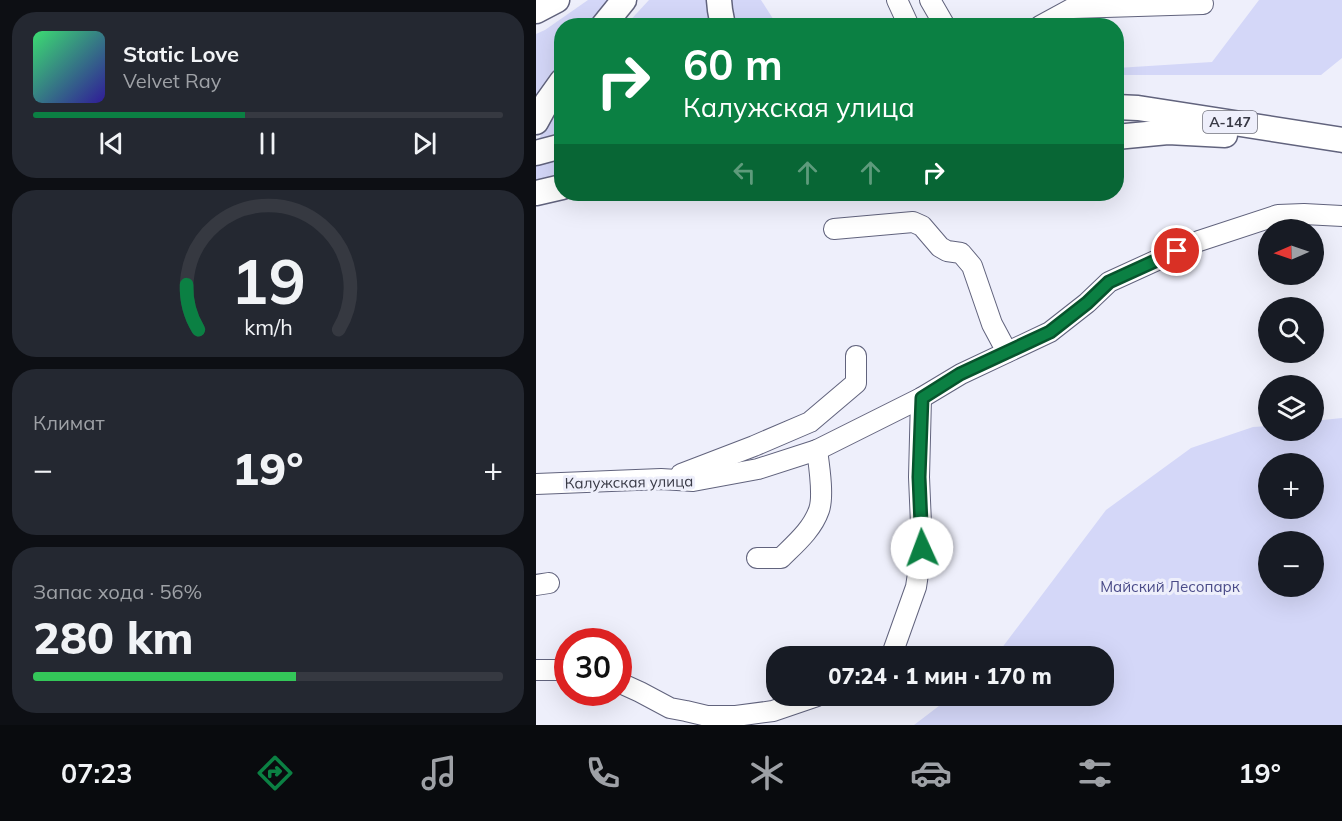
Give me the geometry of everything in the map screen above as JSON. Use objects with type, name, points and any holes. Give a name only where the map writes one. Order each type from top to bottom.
[{"type":"main road","points":[[536,10],[557,0]]},
{"type":"main road","points":[[609,18],[624,0]]},
{"type":"main road","points":[[719,0],[722,18]]},
{"type":"main road","points":[[536,122],[554,92]]},
{"type":"main road","name":"А-147","points":[[1124,107],[1343,140]]},
{"type":"main road","points":[[1124,130],[1168,132]]},
{"type":"main road","name":"А-147","points":[[1124,136],[1168,132],[1343,140]]},
{"type":"main road","points":[[536,153],[554,148]]},
{"type":"main road","points":[[536,194],[554,190]]},
{"type":"street","points":[[897,0],[905,18]]},
{"type":"street","points":[[930,0],[941,18]]},
{"type":"street","points":[[1055,18],[1073,8],[1203,4]]},
{"type":"street","name":"Калужская улица","points":[[536,484],[661,479],[693,482],[758,470],[817,450],[922,398],[960,374],[1050,332],[1109,282],[1199,241],[1278,216],[1304,214],[1343,216]]},
{"type":"street","points":[[834,228],[913,222],[922,226],[940,247],[947,251],[961,253],[972,266],[992,324],[1007,352]]},
{"type":"street","points":[[661,479],[685,473],[810,422],[856,383],[856,356]]},
{"type":"street","points":[[896,646],[916,587],[922,548],[919,477],[922,398]]},
{"type":"street","points":[[757,558],[781,558],[807,533],[820,509],[821,478],[817,450]]},
{"type":"street","points":[[536,670],[554,670]]},
{"type":"street","points":[[632,688],[670,708],[707,716],[736,716],[773,711],[788,706]]},
{"type":"green space","points":[[588,0],[617,0],[601,18],[562,18]]},
{"type":"green space","points":[[649,0],[709,0],[710,18],[632,18]]},
{"type":"green space","points":[[730,0],[761,0],[773,18],[731,18]]},
{"type":"green space","points":[[1259,0],[1342,0],[1342,58],[1321,75],[1124,75],[1124,68],[1212,62]]},
{"type":"green space","points":[[554,24],[554,82],[536,109],[536,34]]},
{"type":"green space","points":[[554,118],[554,181],[536,186],[536,142]]},
{"type":"green space","name":"Майский Лесопарк","points":[[1342,418],[1342,725],[914,725],[939,706],[1114,706],[1114,646],[1003,646],[1106,510],[1191,448],[1258,427],[1258,441],[1324,441],[1324,420]]},
{"type":"route","points":[[922,548],[919,477],[922,398],[960,374],[1050,332],[1109,282],[1177,251]]}]
